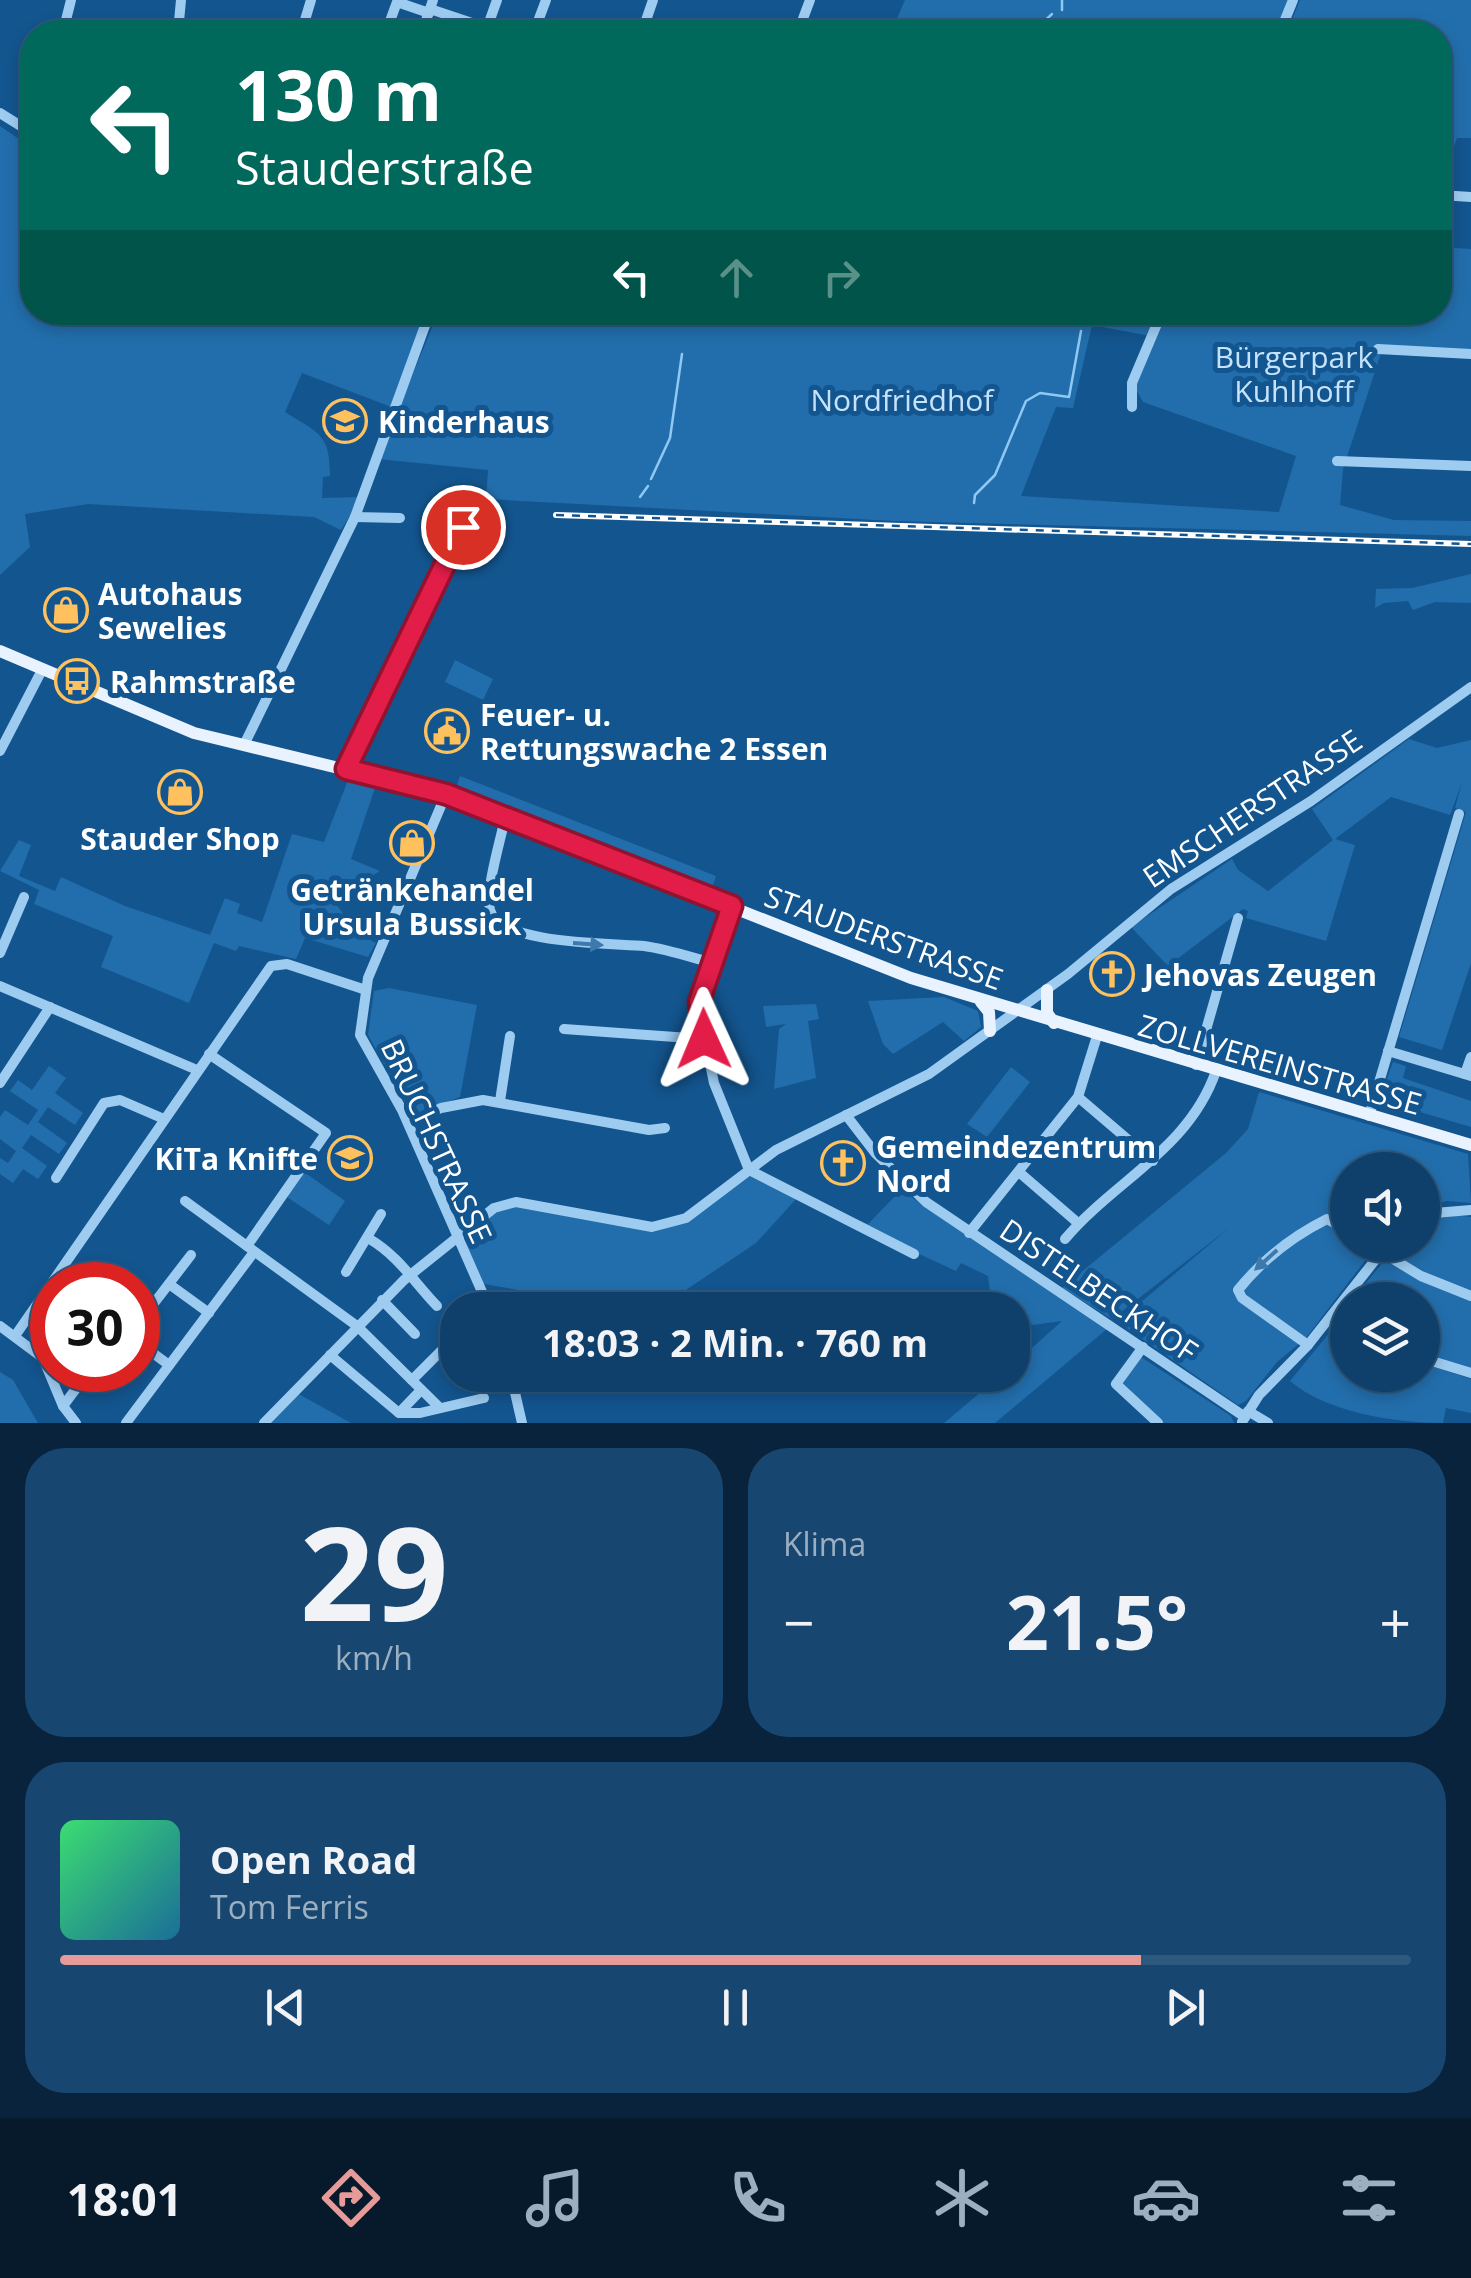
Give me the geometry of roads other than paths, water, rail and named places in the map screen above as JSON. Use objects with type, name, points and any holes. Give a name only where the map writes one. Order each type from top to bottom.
[{"type":"main road","name":"STAUDERSTRASSE","points":[[0,651],[167,725],[446,794],[911,978],[1017,1012]]},
{"type":"main road","points":[[1046,990],[1047,1013],[1054,1023]]},
{"type":"main road","points":[[980,1000],[989,1012],[990,1031]]},
{"type":"main road","name":"ZOLLVEREINSTRASSE","points":[[1017,1012],[1471,1146]]},
{"type":"street","points":[[390,20],[397,2],[431,7],[466,20]]},
{"type":"street","points":[[244,745],[355,516],[425,325]]},
{"type":"street","points":[[1132,407],[1132,383],[1157,325]]},
{"type":"street","points":[[1378,348],[1471,354]]},
{"type":"street","points":[[1337,461],[1471,466]]},
{"type":"street","points":[[355,516],[400,518]]},
{"type":"street","points":[[346,769],[463,527]]},
{"type":"street","points":[[0,751],[42,670]]},
{"type":"street","name":"EMSCHERSTRASSE","points":[[264,1423],[382,1300],[494,1208],[511,1202],[634,1225],[672,1224],[776,1150],[929,1074],[1046,990],[1170,889],[1305,805],[1471,687]]},
{"type":"street","name":"BRUCHSTRASSE","points":[[446,794],[366,990],[360,1035],[408,1123],[481,1292]]},
{"type":"street","points":[[1369,1116],[1459,814]]},
{"type":"street","points":[[506,818],[489,900],[491,915],[500,923],[548,938],[644,946],[712,964]]},
{"type":"street","points":[[0,953],[24,897]]},
{"type":"street","points":[[732,906],[699,1002],[714,1083],[749,1170],[914,1254]]},
{"type":"street","points":[[1196,1065],[1238,918]]},
{"type":"street","points":[[15,1336],[197,1070],[276,964],[366,990]]},
{"type":"street","points":[[0,986],[197,1070]]},
{"type":"street","points":[[0,1084],[50,1007]]},
{"type":"street","points":[[564,1029],[704,1039]]},
{"type":"street","points":[[500,1101],[510,1036]]},
{"type":"street","points":[[969,1233],[1078,1097],[1097,1036]]},
{"type":"street","points":[[1388,1052],[1468,1075],[1471,1057]]},
{"type":"street","points":[[126,1423],[209,1313],[326,1133],[209,1054]]},
{"type":"street","points":[[1065,1239],[1078,1223],[1154,1161],[1200,1111],[1216,1071]]},
{"type":"street","points":[[1078,1097],[1154,1161]]},
{"type":"street","points":[[56,1178],[100,1108],[109,1101],[120,1100],[164,1119]]},
{"type":"street","points":[[408,1123],[459,1103],[500,1101],[648,1130],[665,1128]]},
{"type":"street","name":"DISTELBECKHOF","points":[[846,1114],[903,1182],[969,1233],[1245,1417],[1268,1423]]},
{"type":"street","points":[[1020,1173],[1078,1223]]},
{"type":"street","points":[[185,1201],[357,1326],[440,1408]]},
{"type":"street","points":[[1440,1213],[1471,1210]]},
{"type":"street","points":[[346,1272],[381,1214]]},
{"type":"street","points":[[1308,1345],[1242,1298],[1238,1290],[1256,1268],[1303,1231],[1330,1220]]},
{"type":"street","points":[[368,1238],[396,1255],[437,1306]]},
{"type":"street","points":[[160,1296],[191,1255]]},
{"type":"street","points":[[1358,1282],[1374,1262]]},
{"type":"street","points":[[1402,1262],[1421,1276],[1471,1296]]},
{"type":"street","points":[[169,1284],[209,1313]]},
{"type":"street","points":[[382,1300],[414,1334]]},
{"type":"street","points":[[1245,1417],[1275,1376],[1330,1318]]},
{"type":"street","points":[[0,1326],[43,1358],[64,1406],[76,1423]]},
{"type":"street","points":[[1142,1347],[1116,1384],[1158,1423]]},
{"type":"street","points":[[412,1380],[440,1353]]},
{"type":"street","points":[[330,1355],[399,1413],[484,1398]]},
{"type":"street","points":[[160,1357],[171,1364]]},
{"type":"street","points":[[1440,1364],[1471,1373]]},
{"type":"street","points":[[399,1413],[422,1390]]},
{"type":"street","points":[[64,1406],[74,1392]]},
{"type":"street","points":[[516,1392],[522,1423]]},
{"type":"waterway","points":[[1062,0],[1062,10]]},
{"type":"waterway","points":[[1046,20],[1052,14]]},
{"type":"waterway","points":[[974,503],[975,495],[995,475],[1026,401],[1040,393],[1069,397],[1081,331]]},
{"type":"waterway","points":[[651,479],[670,438],[682,354]]},
{"type":"waterway","points":[[640,497],[648,486]]},
{"type":"railway","points":[[556,515],[1471,544]]},
{"type":"place","name":"Kinderhaus","points":[[345,421]]},
{"type":"place","name":"Autohaus Sewelies","points":[[66,610]]},
{"type":"place","name":"Rahmstraße","points":[[77,681]]},
{"type":"place","name":"Feuer- u. Rettungswache 2 Essen","points":[[447,731]]},
{"type":"place","name":"Stauder Shop","points":[[180,792]]},
{"type":"place","name":"Getränkehandel Ursula Bussick","points":[[412,843]]},
{"type":"place","name":"Jehovas Zeugen","points":[[1112,974]]},
{"type":"place","name":"KiTa Knifte","points":[[350,1158]]},
{"type":"place","name":"Gemeindezentrum Nord","points":[[843,1163]]},
{"type":"park label","name":"Bürgerpark Kuhlhoff","points":[[1294,373]]},
{"type":"park label","name":"Nordfriedhof","points":[[902,399]]}]
